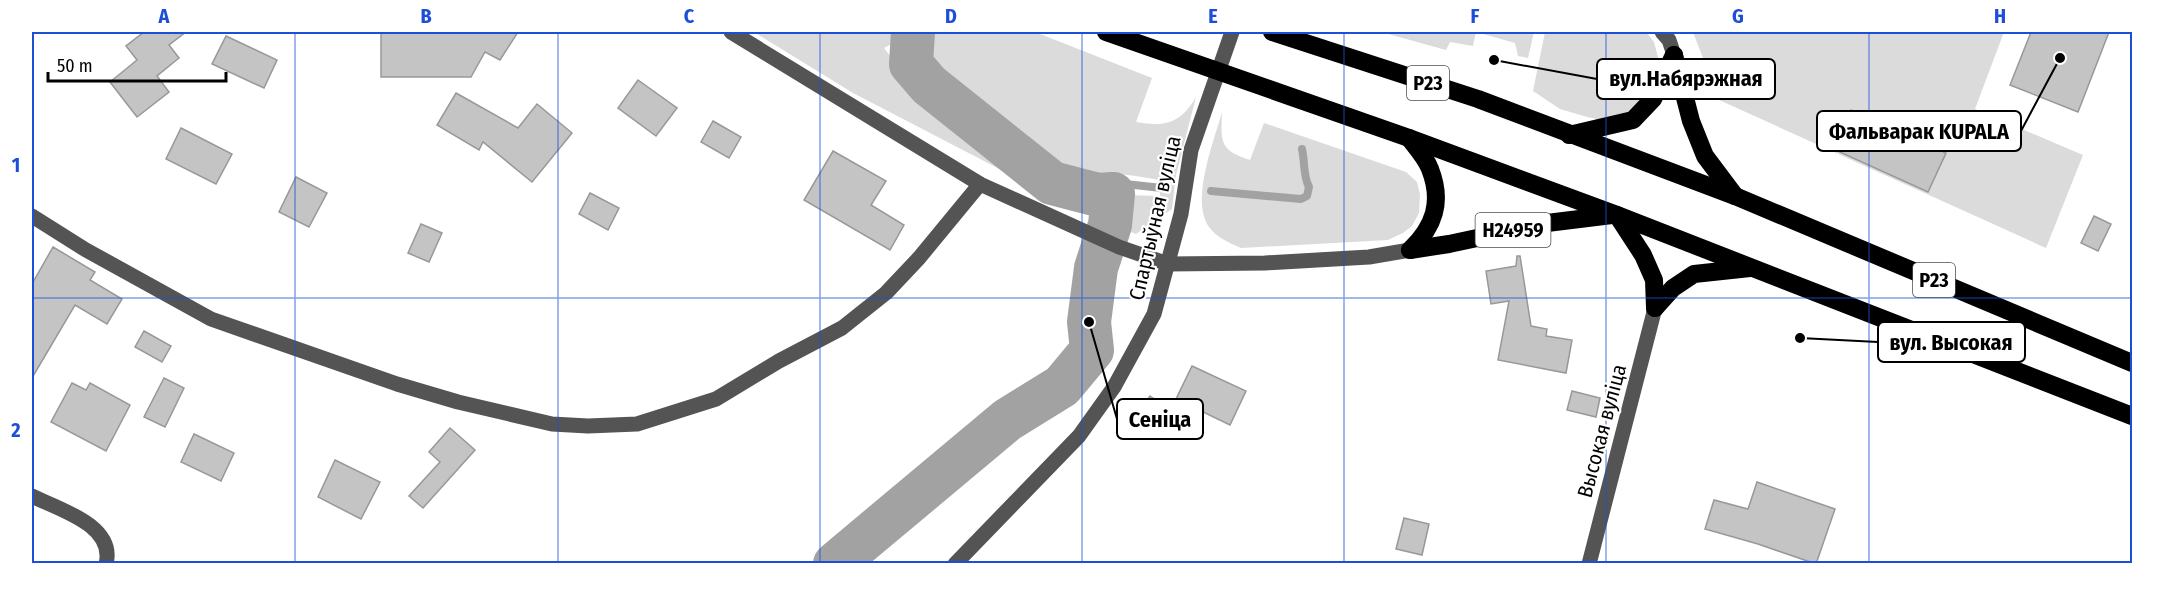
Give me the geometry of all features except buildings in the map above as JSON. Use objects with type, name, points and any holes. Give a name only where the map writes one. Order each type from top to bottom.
[{"type":"highway","name":"Р23","points":[[1106,32],[1409,138],[1617,214],[2133,416]]},
{"type":"highway","name":"Р23","points":[[1278,34],[1478,99],[1734,196],[2133,363]]},
{"type":"highway","points":[[1569,135],[1633,120],[1653,99],[1674,55]]},
{"type":"highway","points":[[1674,55],[1691,121],[1706,156],[1734,196]]},
{"type":"highway","points":[[1409,138],[1430,168],[1436,190],[1434,218],[1422,238],[1410,250]]},
{"type":"highway","points":[[1617,214],[1643,255],[1654,280],[1655,308]]},
{"type":"highway","name":"Н24959","points":[[1410,250],[1539,225],[1617,214]]},
{"type":"highway","points":[[1655,308],[1673,288],[1694,274],[1754,268]]},
{"type":"street","points":[[731,32],[980,184],[1119,247],[1168,264]]},
{"type":"street","name":"Спартыўная вуліца","points":[[955,564],[1079,436],[1114,387],[1154,314],[1181,214],[1191,150],[1232,32]]},
{"type":"street","points":[[1662,32],[1669,40],[1674,55]]},
{"type":"street","points":[[32,216],[86,250],[210,319],[397,384],[458,402],[552,424],[598,425],[637,423],[716,399],[779,361],[842,328],[886,293],[919,258],[980,184]]},
{"type":"street","name":"Н24959","points":[[1168,264],[1264,263],[1358,258],[1410,250]]},
{"type":"street","name":"Высокая вуліца","points":[[1589,564],[1655,308]]},
{"type":"street","points":[[32,496],[92,526],[104,538],[107,560]]},
{"type":"shaded area","points":[[754,32],[904,32],[904,38],[884,48],[914,87],[1049,190],[1089,200],[1090,212],[1009,174],[853,93]]},
{"type":"shaded area","points":[[920,32],[1035,32],[1152,78],[1136,122],[1155,124],[1171,121],[1184,113],[1196,97],[1176,175],[1172,209],[1136,234],[1116,226],[1120,203],[1125,195],[1160,196],[1159,180],[1109,174],[1059,176],[1001,129],[919,50]]},
{"type":"shaded area","points":[[1381,32],[1476,32],[1473,46],[1450,42],[1446,50]]},
{"type":"shaded area","points":[[1476,32],[1534,32],[1528,58],[1518,56],[1515,43]]},
{"type":"shaded area","points":[[1545,32],[1646,32],[1654,42],[1658,57],[1657,70],[1645,99],[1628,115],[1602,120],[1560,109],[1533,91]]},
{"type":"shaded area","points":[[1693,32],[2004,32],[1975,109],[2083,155],[2046,248],[1719,100]]},
{"type":"shaded area","points":[[1222,112],[1224,144],[1232,152],[1250,160],[1264,123],[1406,172],[1417,182],[1420,194],[1419,213],[1412,226],[1388,240],[1241,248],[1224,240],[1209,227],[1204,216],[1202,202],[1205,171]]},
{"type":"waterway","points":[[835,564],[1007,420],[1062,386],[1092,350],[1089,322],[1096,268],[1110,225],[1113,194],[1098,195],[1052,183],[929,85],[911,64],[913,32]]},
{"type":"waterway","points":[[1211,191],[1301,199],[1307,196],[1309,187],[1302,149]]},
{"type":"waterway","points":[[1113,194],[1125,184],[1162,188]]},
{"type":"place","name":"Фальварак KUPALA","points":[[2060,58]]},
{"type":"place","name":"вул.Набярэжная","points":[[1494,60]]},
{"type":"place","name":"Сеніца","points":[[1089,322]]},
{"type":"place","name":"вул. Высокая","points":[[1800,338]]}]
